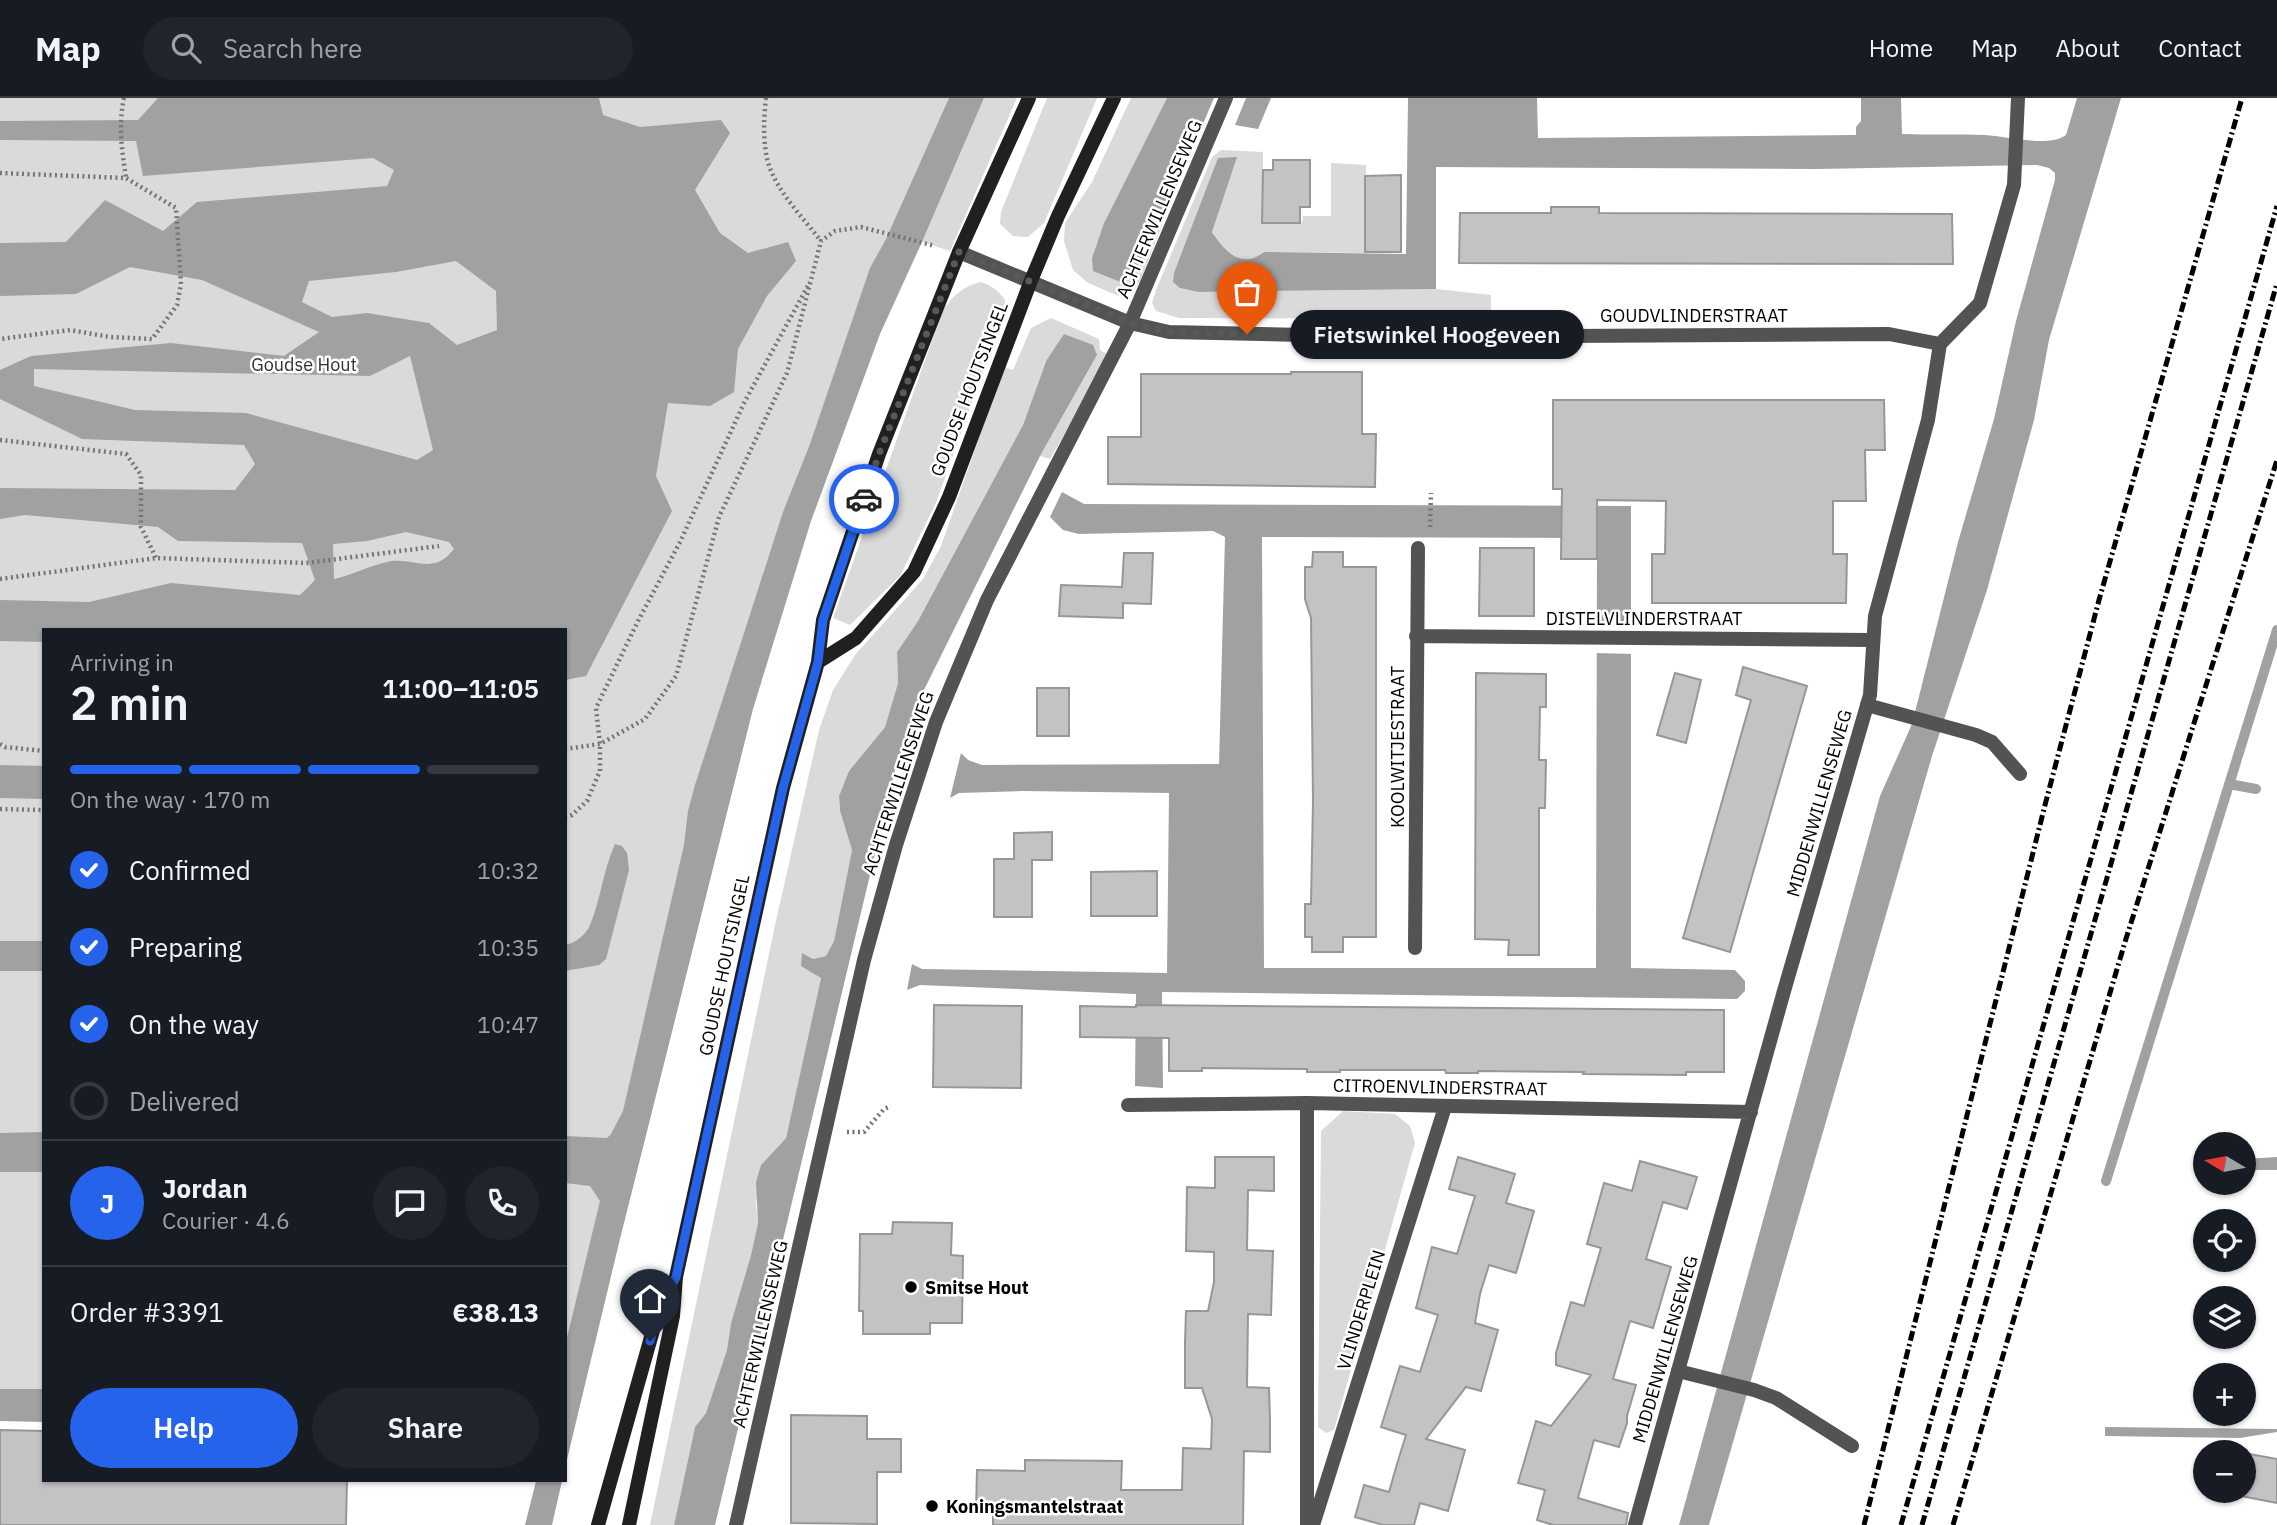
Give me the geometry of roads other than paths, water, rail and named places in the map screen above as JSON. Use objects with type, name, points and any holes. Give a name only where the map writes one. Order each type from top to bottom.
[{"type":"main road","name":"GOUDSE HOUTSINGEL","points":[[629,1525],[673,1316],[676,1277],[783,788],[818,662],[823,620],[879,454],[959,252],[1029,98]]},
{"type":"main road","name":"GOUDSE HOUTSINGEL","points":[[818,662],[856,638],[914,572],[949,496],[1058,216],[1114,98]]},
{"type":"main road","name":"GOUDSE HOUTSINGEL","points":[[598,1525],[657,1316],[676,1277]]},
{"type":"street","name":"ACHTERWILLENSEWEG","points":[[736,1525],[864,960],[896,845],[936,722],[987,600],[1130,323],[1226,98]]},
{"type":"street","points":[[1940,344],[1980,303],[2014,185],[2018,98]]},
{"type":"street","name":"GOUDVLINDERSTRAAT","points":[[959,252],[1130,323],[1169,332],[1388,337],[1889,334],[1940,344]]},
{"type":"street","name":"MIDDENWILLENSEWEG","points":[[1636,1525],[1870,695],[1875,616],[1928,420],[1940,344]]},
{"type":"street","name":"KOOLWITJESTRAAT","points":[[1415,947],[1418,548]]},
{"type":"street","name":"DISTELVLINDERSTRAAT","points":[[1416,636],[1872,639]]},
{"type":"street","points":[[1867,705],[1976,735],[1992,743],[2020,774]]},
{"type":"street","name":"CITROENVLINDERSTRAAT","points":[[1128,1105],[1307,1103],[1751,1112]]},
{"type":"street","name":"VLINDERPLEIN","points":[[1307,1103],[1307,1525]]},
{"type":"street","name":"VLINDERPLEIN","points":[[1313,1525],[1445,1107]]},
{"type":"street","points":[[1678,1371],[1776,1398],[1852,1446]]},
{"type":"waterway","points":[[2106,1181],[2277,630]]},
{"type":"waterway","points":[[2229,784],[2256,789]]},
{"type":"railway","points":[[1864,1525],[2099,600],[2242,98]]},
{"type":"railway","points":[[1901,1525],[2277,206]]},
{"type":"railway","points":[[1922,1525],[2277,283]]},
{"type":"railway","points":[[1953,1525],[2125,942],[2277,460]]},
{"type":"place","name":"Fietswinkel Hoogeveen","points":[[1247,334]]},
{"type":"place","name":"Smitse Hout","points":[[911,1287]]},
{"type":"place","name":"Koningsmantelstraat","points":[[932,1506]]},
{"type":"park label","name":"Goudse Hout","points":[[304,364]]}]
